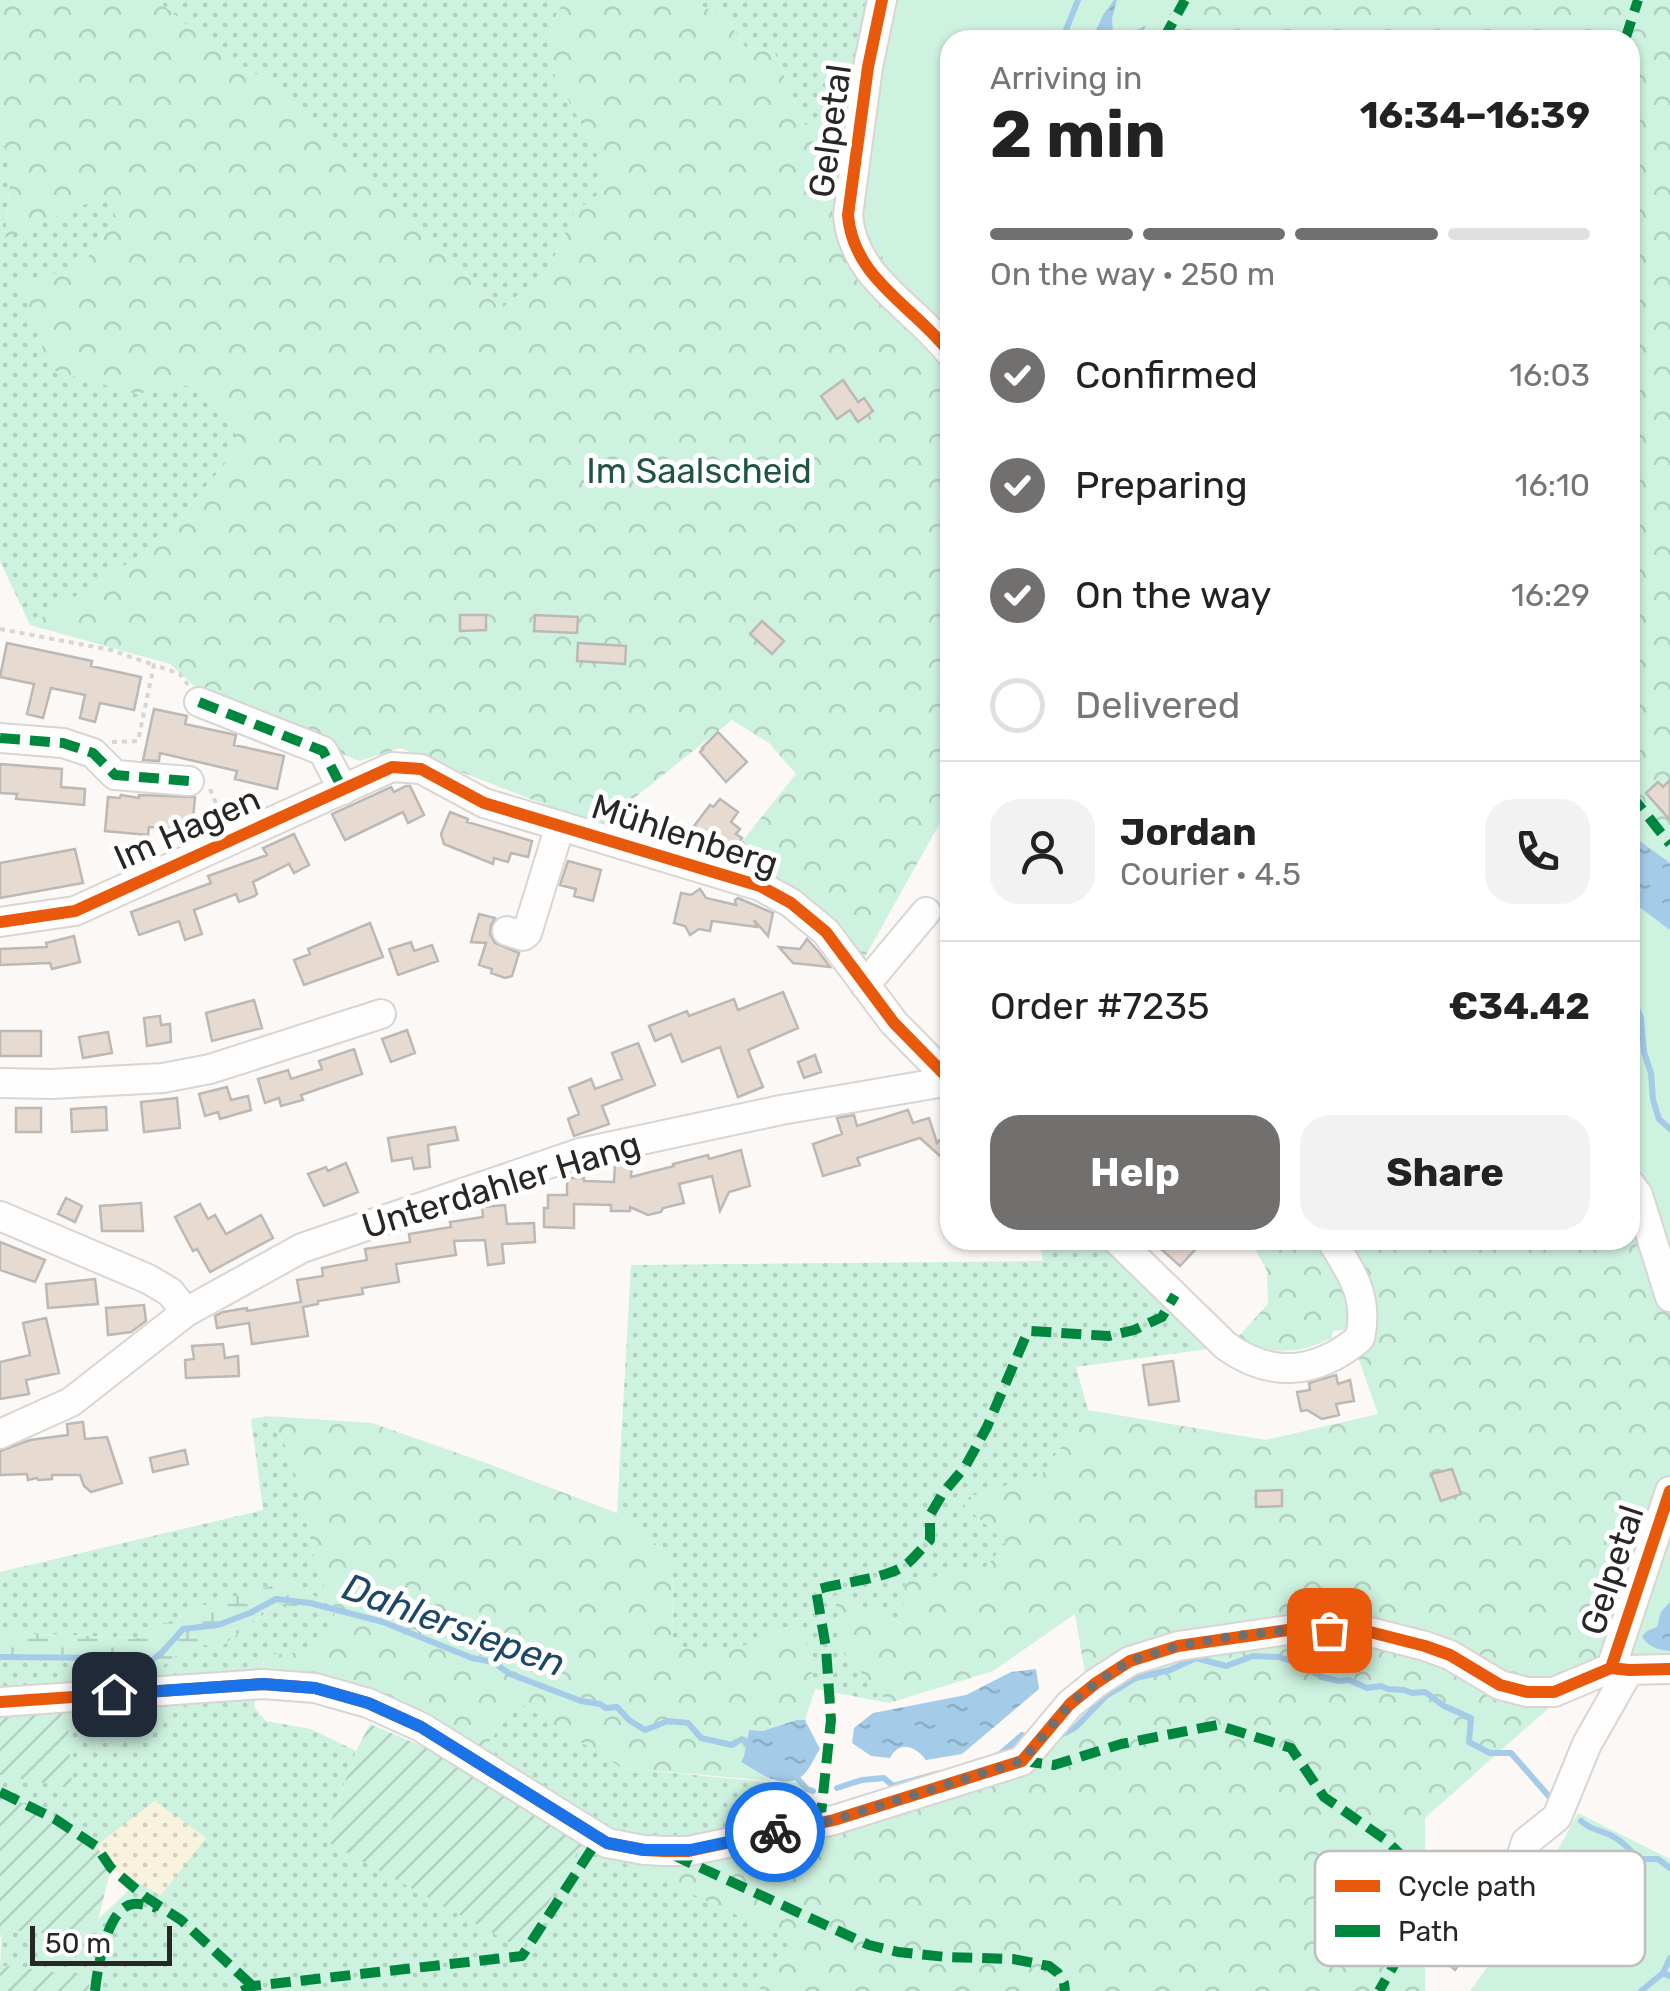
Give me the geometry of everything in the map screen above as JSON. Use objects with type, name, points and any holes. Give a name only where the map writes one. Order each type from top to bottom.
[{"type":"street","name":"Gelpetal","points":[[882,0],[868,67],[848,214],[850,230],[855,248],[877,280],[940,341]]},
{"type":"street","points":[[200,702],[323,751],[343,790]]},
{"type":"street","points":[[0,738],[63,744],[94,753],[115,775],[190,781]]},
{"type":"street","name":"Im Hagen","points":[[0,922],[75,911],[392,767]]},
{"type":"street","name":"Mühlenberg","points":[[392,767],[421,768],[484,803],[760,886],[791,903],[826,932],[894,1023],[940,1071]]},
{"type":"street","name":"Mühlenberg","points":[[507,932],[523,936],[527,933],[560,826]]},
{"type":"street","points":[[865,985],[926,912]]},
{"type":"street","points":[[0,1083],[163,1078],[210,1069],[380,1014]]},
{"type":"street","name":"Unterdahler Hang","points":[[0,1434],[71,1402],[186,1312],[302,1248],[580,1153],[782,1110],[940,1083]]},
{"type":"street","points":[[1640,1201],[1670,1297]]},
{"type":"street","points":[[0,1216],[148,1279],[170,1292],[186,1312]]},
{"type":"street","points":[[1127,1250],[1226,1346],[1245,1359],[1284,1370],[1324,1362],[1360,1338],[1364,1304],[1337,1250]]},
{"type":"street","name":"Gelpetal","points":[[1523,1851],[1526,1842],[1557,1816],[1620,1669],[1670,1491]]},
{"type":"street","points":[[0,1702],[263,1684],[315,1688],[368,1703],[421,1727],[607,1843],[664,1851],[690,1850],[834,1820],[1022,1761],[1070,1704],[1096,1683],[1130,1661],[1178,1646],[1288,1630],[1370,1632],[1450,1655],[1500,1686],[1527,1692],[1554,1692],[1620,1669],[1670,1669]]},
{"type":"path","points":[[0,628],[111,650],[180,674],[200,702]]},
{"type":"path","points":[[94,753],[115,740],[138,741],[154,665]]},
{"type":"path","points":[[190,781],[207,782],[233,840]]},
{"type":"green space","name":"Im Saalscheid","points":[[0,0],[157,0],[211,45],[277,88],[501,309],[548,271],[575,212],[604,190],[602,167],[594,147],[547,61],[551,26],[564,0],[691,0],[726,19],[745,47],[774,51],[804,124],[840,132],[847,155],[842,205],[906,247],[940,279],[940,823],[860,966],[720,869],[796,774],[769,743],[732,720],[599,826],[400,748],[359,761],[203,694],[170,664],[30,625],[154,547],[243,443],[194,384],[136,394],[49,369],[22,282],[80,267],[117,218],[105,196],[5,238],[11,170],[0,133]]},
{"type":"green space","points":[[157,0],[564,0],[551,26],[547,61],[594,147],[602,167],[604,190],[575,212],[548,271],[501,309],[277,88],[211,45]]},
{"type":"green space","points":[[691,0],[1056,0],[976,30],[940,30],[940,87],[906,247],[842,205],[774,51],[745,47],[726,19]]},
{"type":"green space","points":[[893,0],[1178,0],[1161,30],[940,30],[940,322],[897,279],[863,227],[866,136]]},
{"type":"green space","points":[[1056,0],[1670,0],[1670,1654],[1607,1656],[1425,1818],[1425,1851],[1315,1851],[1315,1966],[1425,1966],[1425,1991],[758,1991],[791,1940],[605,1854],[706,1843],[1012,1755],[1088,1692],[1075,1614],[993,1671],[889,1703],[844,1654],[834,1595],[902,1624],[905,1582],[985,1568],[1006,1543],[959,1500],[1041,1475],[1088,1410],[1266,1440],[1378,1414],[1357,1354],[1356,1328],[1333,1331],[1331,1338],[1296,1350],[1260,1348],[1237,1338],[1268,1304],[1267,1271],[1255,1250],[1640,1250],[1640,30],[1034,30]]},
{"type":"green space","points":[[0,133],[11,170],[5,237],[105,196],[117,218],[80,267],[136,394],[194,384],[243,443],[154,547],[30,625],[0,561]]},
{"type":"green space","points":[[1640,812],[1670,853],[1670,1267],[1648,1190],[1640,1180]]},
{"type":"green space","points":[[1041,1250],[1116,1250],[1215,1348],[1076,1367],[1088,1410],[1041,1475],[959,1500],[1006,1543],[985,1568],[906,1582],[903,1624],[835,1596],[844,1654],[889,1703],[815,1689],[802,1622],[726,1653],[673,1646],[672,1557],[617,1513],[631,1265],[1043,1261]]},
{"type":"green space","points":[[267,1416],[290,1453],[318,1572],[336,1612],[315,1651],[265,1655],[254,1707],[266,1721],[311,1729],[356,1751],[324,1840],[473,1768],[516,1700],[622,1768],[803,1782],[812,1812],[792,1940],[758,1991],[87,1991],[0,1966],[2,1929],[80,1937],[137,1882],[161,1895],[155,1801],[96,1846],[0,1792],[0,1775],[72,1787],[0,1696],[0,1659],[160,1668],[196,1646],[222,1646],[277,1604],[335,1611],[292,1580],[198,1607],[138,1638],[13,1633],[0,1647],[0,1572],[263,1510],[251,1419]]},
{"type":"green space","points":[[267,1416],[372,1423],[617,1513],[672,1557],[673,1646],[726,1653],[802,1622],[815,1689],[805,1720],[763,1731],[749,1730],[741,1762],[773,1781],[622,1768],[516,1701],[476,1762],[435,1736],[260,1682],[265,1655],[315,1651],[336,1612],[318,1572],[290,1453]]},
{"type":"green space","points":[[1670,1528],[1670,1657],[1640,1657],[1625,1646]]},
{"type":"green space","points":[[292,1580],[336,1612],[277,1604],[222,1646],[196,1646],[160,1668],[0,1659],[0,1647],[13,1633],[138,1638],[198,1607]]},
{"type":"green space","points":[[67,1705],[72,1788],[0,1775],[0,1711]]},
{"type":"green space","points":[[370,1724],[473,1768],[584,1841],[522,1949],[324,1840],[356,1751]]},
{"type":"green space","points":[[0,1792],[55,1819],[96,1846],[111,1868],[98,1920],[80,1937],[3,1929],[0,1939]]},
{"type":"green space","points":[[1578,1813],[1670,1859],[1670,1991],[1470,1991],[1488,1966],[1645,1966],[1645,1851],[1557,1851]]},
{"type":"green space","points":[[0,1965],[91,1977],[88,1991],[0,1991]]},
{"type":"sand","points":[[155,1801],[206,1838],[161,1895],[111,1868],[96,1846]]},
{"type":"water","points":[[1117,0],[1113,30],[1096,30],[1103,15]]},
{"type":"water","points":[[1640,841],[1670,863],[1670,930],[1640,908]]},
{"type":"water","points":[[1670,1602],[1670,1651],[1654,1647],[1642,1636],[1657,1627],[1661,1612]]},
{"type":"water","points":[[1036,1669],[1039,1689],[962,1754],[926,1760],[913,1749],[903,1747],[890,1758],[871,1756],[852,1743],[854,1728],[873,1713],[966,1695],[1011,1672]]},
{"type":"water","points":[[805,1720],[820,1749],[801,1777],[778,1781],[741,1762],[749,1730],[763,1731]]},
{"type":"building","points":[[843,380],[858,402],[864,398],[873,411],[858,422],[850,410],[837,419],[821,396]]},
{"type":"building","points":[[460,615],[486,615],[486,630],[460,631]]},
{"type":"building","points":[[535,615],[578,617],[577,633],[534,631]]},
{"type":"building","points":[[762,621],[784,641],[772,654],[750,634]]},
{"type":"building","points":[[7,643],[92,661],[91,666],[141,677],[134,710],[100,703],[95,722],[80,718],[85,695],[51,688],[43,718],[27,714],[34,684],[0,677]]},
{"type":"building","points":[[578,643],[626,646],[625,664],[577,661]]},
{"type":"building","points":[[154,709],[187,716],[185,724],[236,735],[234,745],[284,756],[277,789],[235,779],[237,771],[160,753],[159,761],[143,760]]},
{"type":"building","points":[[718,732],[747,762],[726,782],[700,752]]},
{"type":"building","points":[[0,764],[62,769],[61,787],[85,789],[84,805],[16,799],[17,794],[0,793]]},
{"type":"building","points":[[1670,780],[1670,820],[1646,793],[1658,782],[1663,787]]},
{"type":"building","points":[[410,786],[424,815],[408,823],[403,812],[345,840],[332,814],[391,787],[394,792]]},
{"type":"building","points":[[108,797],[195,797],[192,830],[149,827],[148,835],[105,831]]},
{"type":"building","points":[[720,799],[738,812],[731,822],[740,829],[736,834],[742,838],[729,856],[694,826],[710,805],[713,807]]},
{"type":"building","points":[[450,812],[468,819],[467,822],[532,841],[528,857],[511,853],[508,862],[494,858],[493,864],[444,844],[441,834]]},
{"type":"building","points":[[294,834],[309,865],[294,873],[289,864],[253,882],[255,896],[239,902],[236,894],[194,910],[202,934],[185,940],[179,921],[139,935],[131,912],[211,883],[208,876],[267,855],[263,848]]},
{"type":"building","points":[[75,849],[83,883],[0,898],[0,863]]},
{"type":"building","points":[[568,861],[601,870],[593,901],[574,896],[576,889],[560,885]]},
{"type":"building","points":[[700,889],[706,898],[736,905],[738,898],[773,913],[768,936],[754,920],[757,927],[712,921],[710,931],[699,929],[690,935],[685,926],[674,923],[681,893],[691,895]]},
{"type":"building","points":[[479,914],[495,918],[490,934],[495,943],[519,953],[512,976],[505,978],[479,965],[486,943],[471,942]]},
{"type":"building","points":[[370,923],[383,957],[304,985],[294,960],[310,954],[308,949]]},
{"type":"building","points":[[74,936],[80,962],[52,969],[50,963],[0,965],[0,949],[47,947],[46,943]]},
{"type":"building","points":[[807,939],[830,967],[793,963],[779,947],[800,949]]},
{"type":"building","points":[[411,942],[414,951],[432,945],[438,961],[398,975],[389,949]]},
{"type":"building","points":[[783,992],[798,1028],[748,1050],[763,1087],[738,1097],[720,1047],[682,1062],[671,1034],[655,1041],[649,1026],[734,999],[738,1010]]},
{"type":"building","points":[[254,1000],[262,1028],[212,1041],[206,1013]]},
{"type":"building","points":[[160,1016],[161,1025],[170,1024],[171,1042],[147,1046],[144,1018]]},
{"type":"building","points":[[407,1030],[415,1053],[391,1062],[382,1039]]},
{"type":"building","points":[[0,1031],[41,1031],[41,1056],[0,1056]]},
{"type":"building","points":[[108,1032],[112,1053],[83,1058],[79,1037]]},
{"type":"building","points":[[638,1043],[655,1085],[602,1106],[609,1124],[574,1136],[568,1119],[579,1114],[569,1088],[591,1079],[595,1089],[622,1079],[612,1053]]},
{"type":"building","points":[[354,1049],[362,1074],[301,1095],[303,1100],[281,1106],[279,1098],[265,1103],[258,1079],[288,1070],[291,1079],[322,1069],[319,1061]]},
{"type":"building","points":[[815,1055],[821,1072],[804,1078],[798,1062]]},
{"type":"building","points":[[227,1087],[231,1100],[248,1096],[251,1110],[220,1119],[218,1112],[205,1116],[199,1094]]},
{"type":"building","points":[[177,1098],[180,1128],[144,1132],[141,1102]]},
{"type":"building","points":[[106,1107],[107,1130],[72,1132],[71,1109]]},
{"type":"building","points":[[16,1108],[41,1108],[41,1132],[16,1132]]},
{"type":"building","points":[[908,1110],[913,1123],[929,1118],[937,1143],[940,1140],[940,1156],[920,1138],[857,1158],[860,1165],[823,1176],[813,1144],[842,1134],[837,1118],[854,1115],[857,1126]]},
{"type":"building","points":[[455,1127],[458,1140],[428,1145],[430,1167],[414,1169],[412,1158],[392,1161],[388,1138]]},
{"type":"building","points":[[741,1150],[750,1186],[729,1192],[720,1211],[712,1176],[679,1184],[684,1203],[661,1212],[648,1215],[630,1207],[630,1211],[611,1211],[611,1205],[574,1204],[574,1228],[544,1227],[548,1195],[567,1195],[567,1178],[614,1182],[615,1164],[632,1160],[631,1177],[708,1155],[709,1159]]},
{"type":"building","points":[[346,1163],[358,1192],[324,1206],[308,1174]]},
{"type":"building","points":[[66,1198],[82,1206],[75,1222],[58,1214]]},
{"type":"building","points":[[141,1203],[143,1231],[102,1231],[100,1206]]},
{"type":"building","points":[[200,1204],[208,1219],[215,1215],[226,1234],[261,1215],[273,1238],[210,1272],[197,1249],[193,1251],[175,1217]]},
{"type":"building","points":[[505,1205],[507,1224],[534,1223],[535,1242],[502,1244],[504,1263],[488,1265],[485,1240],[454,1241],[456,1255],[396,1264],[399,1282],[362,1288],[363,1294],[303,1307],[308,1336],[252,1344],[249,1323],[217,1328],[215,1316],[223,1312],[301,1302],[297,1280],[323,1276],[322,1268],[367,1260],[365,1249],[410,1242],[409,1234],[451,1227],[450,1222],[483,1217],[482,1207]]},
{"type":"building","points":[[0,1242],[45,1260],[35,1282],[0,1270]]},
{"type":"building","points":[[1162,1250],[1195,1250],[1180,1266]]},
{"type":"building","points":[[95,1279],[98,1304],[48,1308],[46,1284]]},
{"type":"building","points":[[144,1305],[146,1321],[131,1332],[108,1335],[106,1308]]},
{"type":"building","points":[[46,1318],[59,1373],[26,1380],[29,1394],[0,1399],[0,1362],[30,1355],[23,1323]]},
{"type":"building","points":[[223,1344],[225,1358],[238,1356],[239,1376],[186,1378],[185,1360],[194,1359],[192,1346]]},
{"type":"building","points":[[1173,1361],[1179,1401],[1149,1405],[1143,1365]]},
{"type":"building","points":[[1336,1375],[1338,1384],[1350,1380],[1354,1401],[1336,1404],[1339,1415],[1322,1419],[1307,1410],[1301,1411],[1297,1392],[1310,1390],[1309,1383]]},
{"type":"building","points":[[83,1422],[85,1439],[107,1437],[122,1483],[91,1492],[80,1475],[28,1480],[27,1474],[0,1475],[0,1451],[30,1440],[68,1435],[67,1424]]},
{"type":"building","points":[[185,1450],[188,1464],[153,1472],[150,1458]]},
{"type":"building","points":[[1452,1469],[1461,1494],[1441,1501],[1431,1474]]},
{"type":"building","points":[[1282,1490],[1282,1506],[1256,1507],[1256,1491]]},
{"type":"waterway","points":[[1066,30],[1078,0]]},
{"type":"waterway","points":[[1640,1016],[1653,1100],[1659,1119],[1670,1129]]},
{"type":"waterway","name":"Dahlersiepen","points":[[0,1657],[111,1658],[143,1664],[160,1654],[183,1629],[218,1625],[276,1599],[310,1603],[383,1622],[472,1658],[493,1662],[510,1674],[581,1701],[617,1707],[645,1730],[668,1721],[688,1723],[701,1738],[732,1745],[742,1739],[750,1744]]},
{"type":"waterway","name":"Dahlersiepen","points":[[1057,1737],[1076,1727],[1106,1696],[1136,1678],[1170,1670],[1196,1658],[1226,1666],[1253,1656],[1279,1657],[1322,1677],[1349,1680],[1367,1688],[1425,1692],[1471,1718],[1469,1742],[1490,1753],[1511,1753],[1554,1802]]},
{"type":"waterway","name":"Dahlersiepen","points":[[995,1756],[1022,1735]]},
{"type":"waterway","name":"Dahlersiepen","points":[[837,1788],[884,1778],[893,1786],[940,1773]]},
{"type":"waterway","name":"Dahlersiepen","points":[[793,1774],[813,1791]]},
{"type":"waterway","name":"Dahlersiepen","points":[[1581,1821],[1620,1840],[1631,1851]]},
{"type":"waterway","name":"Dahlersiepen","points":[[1645,1859],[1658,1859],[1670,1868]]},
{"type":"waterway","points":[[1663,1973],[1670,1958]]},
{"type":"waterway","points":[[1641,1991],[1663,1973],[1670,1976]]},
{"type":"marked path","points":[[1168,30],[1185,0]]},
{"type":"marked path","points":[[1628,30],[1638,0]]},
{"type":"marked path","points":[[199,702],[323,751],[343,790]]},
{"type":"marked path","points":[[0,738],[63,743],[93,753],[115,775],[189,781]]},
{"type":"marked path","points":[[1640,806],[1670,844]]},
{"type":"marked path","points":[[820,1823],[831,1720],[826,1648],[816,1590],[900,1568],[930,1540],[930,1515],[965,1467],[987,1427],[1030,1331],[1109,1336],[1134,1330],[1162,1317],[1175,1295]]},
{"type":"marked path","points":[[1022,1761],[1054,1765],[1121,1744],[1217,1725],[1291,1748],[1324,1797],[1397,1851]]},
{"type":"marked path","points":[[0,1792],[55,1819],[96,1846],[111,1868],[181,1920],[258,1991]]},
{"type":"marked path","points":[[242,1991],[253,1986],[522,1956],[599,1838]]},
{"type":"marked path","points":[[673,1855],[869,1945],[898,1952],[1013,1959],[1049,1966],[1058,1973],[1065,1991]]},
{"type":"marked path","points":[[95,1991],[105,1941],[116,1916],[133,1904],[157,1908]]},
{"type":"marked path","points":[[1379,1991],[1393,1966]]},
{"type":"cycle path","points":[[882,0],[868,67],[848,215],[852,237],[873,274],[940,342]]},
{"type":"cycle path","points":[[0,922],[75,911],[392,767],[421,769],[484,803],[760,886],[791,903],[826,932],[894,1023],[940,1070]]},
{"type":"cycle path","points":[[1611,1668],[1670,1491]]},
{"type":"cycle path","points":[[0,1702],[263,1684],[315,1688],[368,1703],[421,1727],[607,1843],[644,1850],[689,1851],[834,1820],[1022,1761],[1070,1704],[1096,1683],[1130,1661],[1178,1646],[1288,1630],[1370,1632],[1450,1655],[1500,1685],[1527,1692],[1554,1692],[1611,1668],[1670,1669]]},
{"type":"way so far","points":[[775,1832],[834,1820],[1022,1761],[1070,1704],[1130,1661],[1178,1646],[1236,1636],[1329,1630]]},
{"type":"route","points":[[114,1694],[263,1684],[315,1688],[368,1703],[421,1727],[607,1843],[644,1850],[690,1850],[775,1832]]}]
